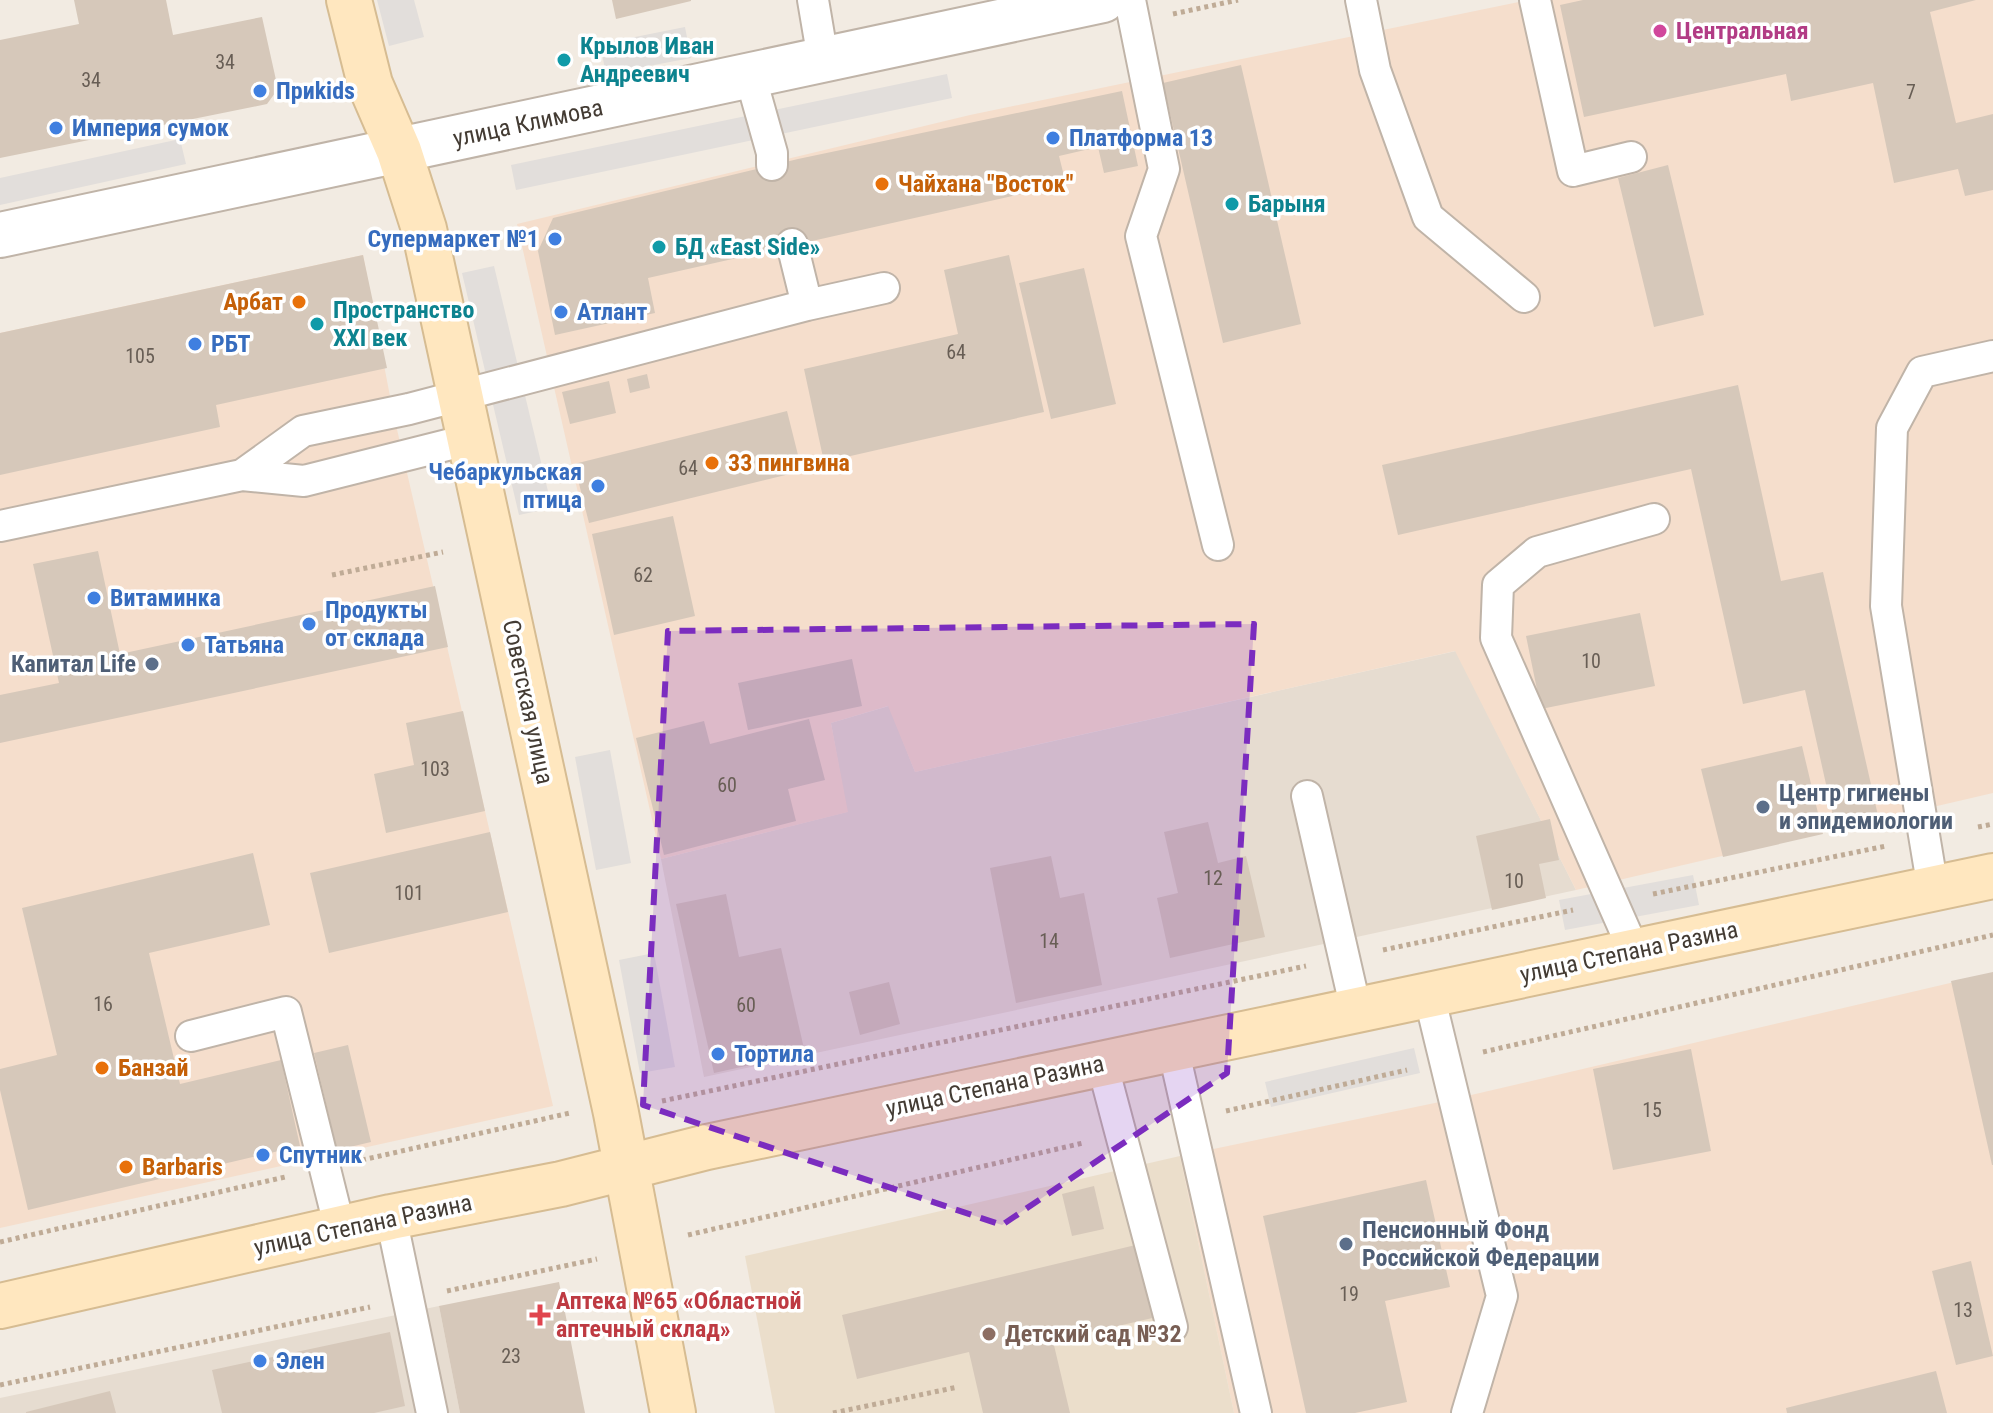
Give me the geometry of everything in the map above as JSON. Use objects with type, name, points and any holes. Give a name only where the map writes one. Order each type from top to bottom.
[{"type":"street","name":"Советская улица","points":[[349,0],[370,84],[399,151],[424,229],[616,1113],[673,1413]]},
{"type":"street","name":"улица Климова","points":[[0,235],[1084,2]]},
{"type":"street","name":"улица Степана Разина","points":[[0,1306],[391,1217],[561,1184],[707,1147],[1993,876]]},
{"type":"lane","points":[[813,0],[823,59]]},
{"type":"lane","points":[[1130,0],[1164,169],[1141,236],[1218,545]]},
{"type":"lane","points":[[1361,0],[1375,70],[1428,217],[1524,297]]},
{"type":"lane","points":[[1535,0],[1573,171],[1631,157]]},
{"type":"lane","points":[[750,75],[772,153],[772,165]]},
{"type":"lane","points":[[792,244],[807,305]]},
{"type":"lane","points":[[242,475],[303,431],[462,395],[807,305],[884,288]]},
{"type":"lane","points":[[1933,889],[1886,606],[1892,428],[1922,372],[1993,356]]},
{"type":"lane","points":[[0,526],[242,475],[304,481],[471,439]]},
{"type":"lane","points":[[1634,951],[1496,638],[1498,585],[1537,552],[1654,519]]},
{"type":"lane","points":[[1307,796],[1356,1010]]},
{"type":"lane","points":[[1429,995],[1502,1296],[1467,1413]]},
{"type":"lane","points":[[191,1036],[286,1012],[340,1229]]},
{"type":"lane","points":[[1173,1048],[1256,1413]]},
{"type":"lane","points":[[1102,1063],[1172,1327]]},
{"type":"lane","points":[[391,1217],[432,1413]]},
{"type":"path","points":[[332,575],[443,552]]},
{"type":"path","points":[[0,1242],[566,1113],[616,1113],[695,1092],[1993,824]]},
{"type":"path","points":[[1189,1119],[1993,935]]},
{"type":"path","points":[[0,1385],[567,1267],[721,1226],[1121,1135]]},
{"type":"path","points":[[833,1413],[958,1387]]},
{"type":"highlighted area","points":[[1254,624],[1227,1073],[1002,1225],[643,1105],[668,631]]},
{"type":"shaded area","points":[[377,0],[414,0],[424,37],[389,46]]},
{"type":"shaded area","points":[[1528,0],[1993,0],[1993,793],[1576,890],[1455,651],[915,772],[888,706],[831,723],[848,812],[661,859],[517,224],[970,115]]},
{"type":"shaded area","points":[[685,27],[691,58],[606,74],[600,44]]},
{"type":"shaded area","points":[[947,74],[952,98],[516,190],[511,165]]},
{"type":"shaded area","points":[[180,139],[186,164],[0,205],[0,178]]},
{"type":"shaded area","points":[[363,255],[393,412],[553,1106],[0,1228],[0,333]]},
{"type":"shaded area","points":[[494,266],[552,508],[519,515],[462,273]]},
{"type":"shaded area","points":[[1456,651],[1576,890],[704,1077],[661,859],[847,812],[831,723],[889,706],[915,772]]},
{"type":"shaded area","points":[[610,750],[631,863],[596,870],[575,757]]},
{"type":"shaded area","points":[[1693,875],[1699,905],[1565,930],[1559,900]]},
{"type":"shaded area","points":[[654,953],[675,1067],[640,1073],[619,960]]},
{"type":"shaded area","points":[[1993,973],[1993,1413],[1234,1413],[1180,1156],[1454,1099]]},
{"type":"shaded area","points":[[1414,1048],[1420,1073],[1271,1107],[1265,1082]]},
{"type":"shaded area","name":"Детский сад №32","points":[[1180,1156],[1234,1413],[775,1413],[745,1256]]},
{"type":"shaded area","points":[[439,1306],[460,1413],[0,1413],[0,1398]]},
{"type":"building","points":[[74,0],[166,0],[173,35],[262,17],[278,89],[267,104],[0,158],[0,40],[79,24]]},
{"type":"building","points":[[612,0],[691,0],[691,1],[616,19]]},
{"type":"building","points":[[1583,0],[1976,0],[1930,12],[1956,123],[1993,114],[1993,190],[1965,196],[1958,169],[1894,183],[1873,83],[1791,101],[1786,74],[1584,117],[1560,5]]},
{"type":"building","name":"Барыня","points":[[1241,65],[1301,324],[1223,343],[1163,83]]},
{"type":"building","points":[[1122,91],[1138,166],[1104,173],[1098,147],[1059,156],[1066,184],[648,278],[655,313],[555,335],[538,251],[553,218],[798,159]]},
{"type":"building","points":[[1668,165],[1704,315],[1654,327],[1618,178]]},
{"type":"building","points":[[363,255],[387,368],[216,405],[220,427],[0,475],[0,333]]},
{"type":"building","points":[[1009,255],[1044,412],[824,462],[804,369],[958,334],[944,270]]},
{"type":"building","points":[[1084,268],[1116,404],[1051,419],[1019,283]]},
{"type":"building","points":[[647,374],[650,388],[630,393],[627,379]]},
{"type":"building","points":[[609,381],[616,413],[570,424],[562,392]]},
{"type":"building","points":[[1738,385],[1781,581],[1823,572],[1879,820],[1836,829],[1805,690],[1743,704],[1691,469],[1398,535],[1382,465]]},
{"type":"building","points":[[787,411],[802,471],[589,523],[574,464]]},
{"type":"building","points":[[673,516],[695,616],[614,635],[592,534]]},
{"type":"building","points":[[98,551],[120,654],[435,586],[448,647],[0,743],[0,695],[59,683],[33,564]]},
{"type":"building","points":[[1640,613],[1655,686],[1541,709],[1526,636]]},
{"type":"building","points":[[852,659],[862,706],[748,730],[738,683]]},
{"type":"building","points":[[463,711],[485,811],[386,833],[374,774],[414,765],[406,723]]},
{"type":"building","points":[[809,719],[825,780],[788,789],[796,821],[664,855],[636,738],[704,721],[710,744]]},
{"type":"building","points":[[1802,746],[1823,834],[1723,857],[1701,769]]},
{"type":"building","points":[[1550,819],[1559,860],[1539,864],[1546,898],[1492,910],[1476,836]]},
{"type":"building","points":[[1208,822],[1218,863],[1246,856],[1265,937],[1170,958],[1157,898],[1178,893],[1164,832]]},
{"type":"building","points":[[490,832],[508,912],[329,953],[310,873]]},
{"type":"building","points":[[253,853],[270,925],[149,953],[180,1084],[281,1060],[300,1146],[28,1210],[0,1090],[0,1069],[57,1055],[22,908]]},
{"type":"building","points":[[1051,856],[1060,898],[1084,893],[1102,985],[1016,1003],[990,868]]},
{"type":"building","points":[[726,894],[739,957],[781,948],[805,1053],[714,1073],[676,904]]},
{"type":"building","points":[[1993,972],[1993,1165],[1992,1165],[1951,981]]},
{"type":"building","points":[[889,982],[900,1024],[860,1035],[849,992]]},
{"type":"building","points":[[348,1045],[371,1142],[337,1150],[314,1053]]},
{"type":"building","points":[[1691,1049],[1711,1151],[1613,1170],[1593,1069]]},
{"type":"building","points":[[1426,1180],[1450,1287],[1385,1301],[1407,1402],[1355,1413],[1306,1413],[1263,1216]]},
{"type":"building","points":[[1094,1186],[1104,1229],[1072,1236],[1062,1194]]},
{"type":"building","points":[[1144,1243],[1161,1316],[1053,1341],[1070,1413],[983,1413],[969,1352],[857,1379],[842,1315]]},
{"type":"building","points":[[1971,1261],[1993,1356],[1956,1365],[1932,1271]]},
{"type":"building","points":[[559,1282],[585,1413],[460,1413],[439,1306]]},
{"type":"building","points":[[390,1332],[405,1406],[374,1413],[222,1413],[212,1370]]},
{"type":"building","points":[[1936,1371],[1947,1413],[1787,1413],[1786,1408]]},
{"type":"building","points":[[110,1391],[116,1413],[26,1413],[26,1412]]},
{"type":"place","name":"Центральная","points":[[1660,31]]},
{"type":"place","name":"Крылов Иван Андреевич","points":[[564,60]]},
{"type":"place","name":"Приkids","points":[[260,91]]},
{"type":"place","name":"Империя сумок","points":[[56,128]]},
{"type":"place","name":"Платформа 13","points":[[1053,138]]},
{"type":"place","name":"Чайхана \"Восток\"","points":[[882,184]]},
{"type":"place","name":"Барыня","points":[[1232,204]]},
{"type":"place","name":"Супермаркет №1","points":[[555,239]]},
{"type":"place","name":"БД «East Side»","points":[[659,247]]},
{"type":"place","name":"Арбат","points":[[299,302]]},
{"type":"place","name":"Атлант","points":[[561,312]]},
{"type":"place","name":"Пространство XXI век","points":[[317,324]]},
{"type":"place","name":"РБТ","points":[[195,344]]},
{"type":"place","name":"33 пингвина","points":[[712,463]]},
{"type":"place","name":"Чебаркульская птица","points":[[598,486]]},
{"type":"place","name":"Витаминка","points":[[94,598]]},
{"type":"place","name":"Продукты от склада","points":[[309,624]]},
{"type":"place","name":"Татьяна","points":[[188,645]]},
{"type":"place","name":"Капитал Life","points":[[152,664]]},
{"type":"place","name":"Центр гигиены и эпидемиологии","points":[[1763,807]]},
{"type":"place","name":"Тортила","points":[[718,1054]]},
{"type":"place","name":"Банзай","points":[[102,1068]]},
{"type":"place","name":"Спутник","points":[[263,1155]]},
{"type":"place","name":"Barbaris","points":[[126,1167]]},
{"type":"place","name":"Пенсионный Фонд Российской Федерации","points":[[1346,1244]]},
{"type":"place","name":"Аптека №65 «Областной аптечный склад»","points":[[540,1315]]},
{"type":"place","name":"Детский сад №32","points":[[989,1334]]},
{"type":"place","name":"Элен","points":[[260,1361]]}]
